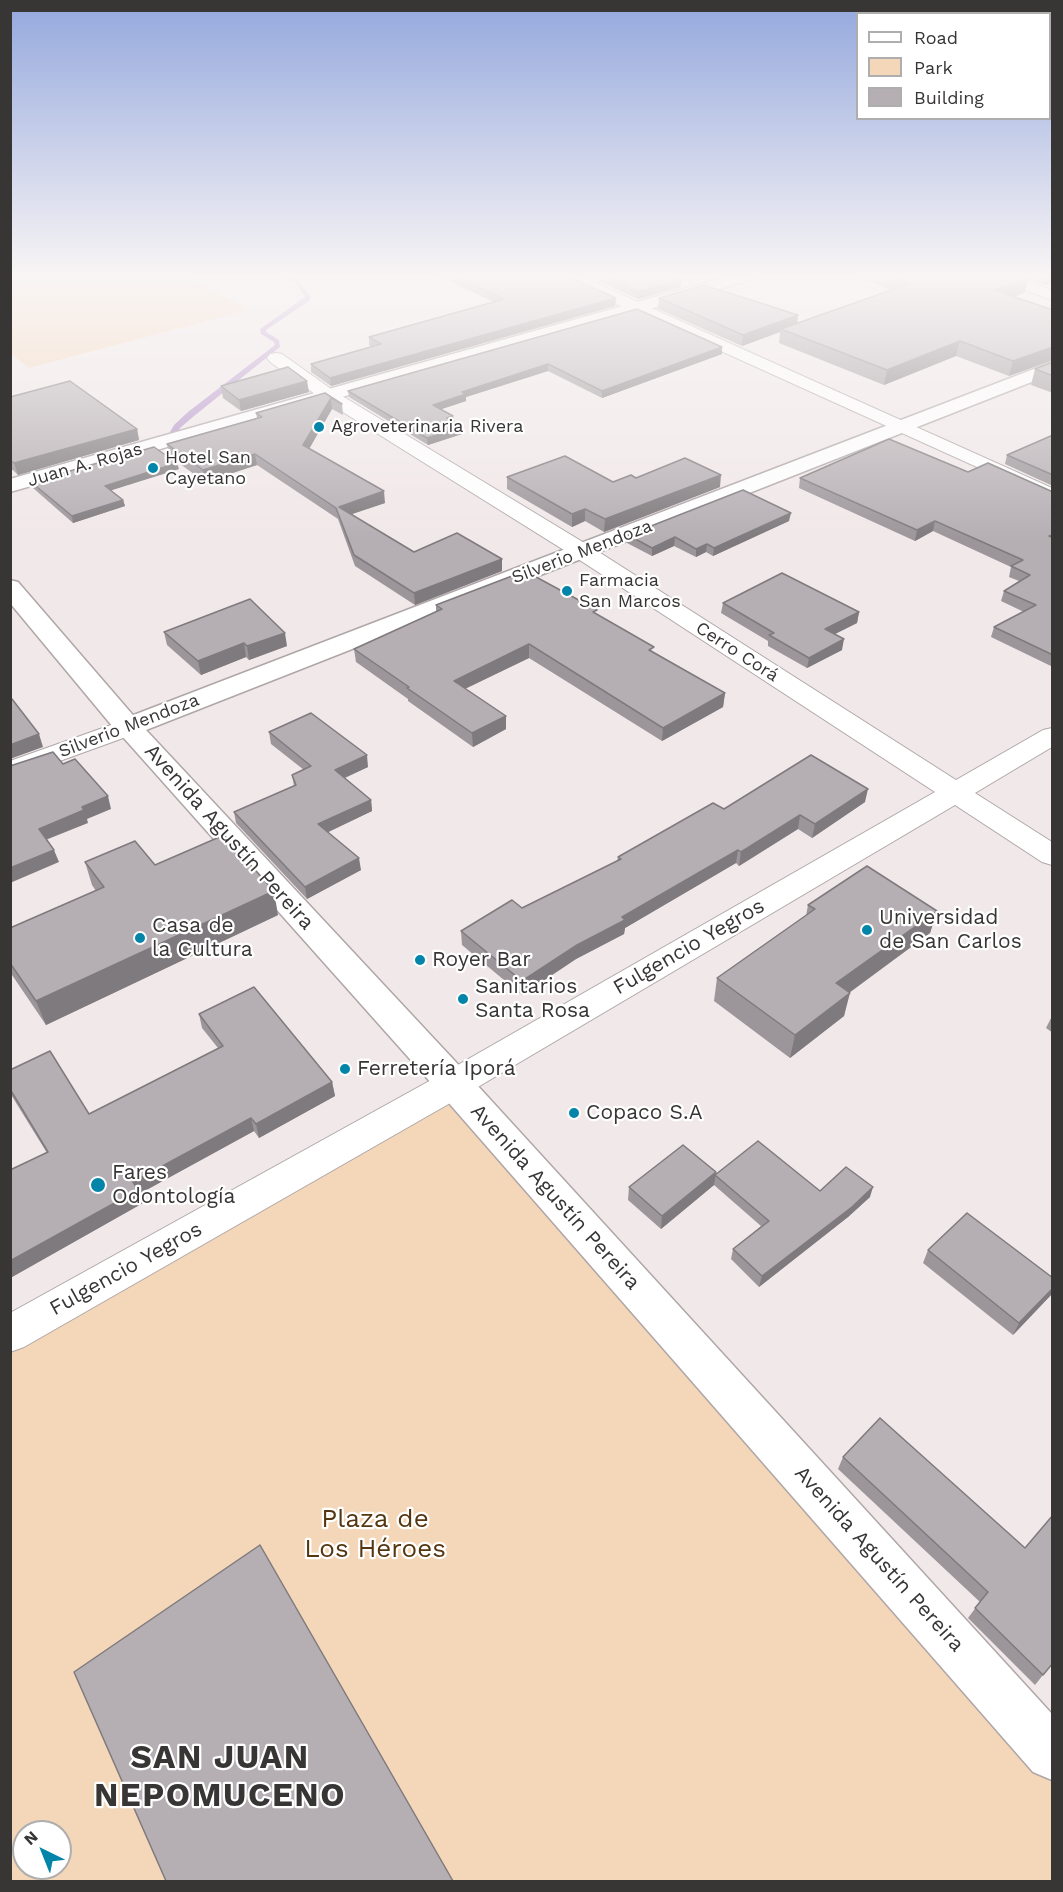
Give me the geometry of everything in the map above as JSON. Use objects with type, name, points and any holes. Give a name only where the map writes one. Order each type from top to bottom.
[{"type":"main road","name":"Juan A. Rojas","points":[[10,486],[438,364]]},
{"type":"main road","name":"Silverio Mendoza","points":[[128,727],[1053,368]]},
{"type":"main road","name":"Avenida Agustín Pereira","points":[[10,587],[128,727],[453,1084],[1053,1753]]},
{"type":"street","name":"Cerro Corá","points":[[285,364],[328,395],[583,552],[1053,855]]},
{"type":"street","points":[[760,364],[1053,495]]},
{"type":"street","name":"Silverio Mendoza","points":[[10,771],[128,727]]},
{"type":"street","name":"Fulgencio Yegros","points":[[10,1334],[453,1084],[1053,736]]},
{"type":"green space","points":[[24,364],[43,364],[29,368]]},
{"type":"green space","name":"Plaza de Los Héroes","points":[[449,1092],[1052,1768],[1052,1881],[11,1881],[10,1342]]},
{"type":"building","points":[[311,364],[379,364],[330,378]]},
{"type":"building","points":[[442,364],[547,364],[462,392],[466,394],[433,405],[453,416],[447,418],[462,427],[427,438],[348,391]]},
{"type":"building","points":[[549,364],[675,364],[602,391]]},
{"type":"building","points":[[872,364],[901,364],[887,370]]},
{"type":"building","points":[[1053,364],[1053,376],[1035,369]]},
{"type":"building","points":[[288,367],[307,381],[239,400],[221,386]]},
{"type":"building","points":[[70,381],[137,429],[14,463],[10,460],[10,397]]},
{"type":"building","points":[[325,393],[342,404],[331,398],[303,445],[384,491],[339,507],[414,552],[457,533],[502,559],[414,593],[354,555],[336,508],[255,454],[203,470],[167,444],[262,417],[256,413]]},
{"type":"building","points":[[1053,435],[1053,475],[1007,455]]},
{"type":"building","points":[[889,439],[968,472],[988,463],[1053,492],[1053,535],[1049,536],[1053,538],[1053,655],[994,627],[1036,605],[1004,591],[1030,575],[1011,566],[1023,560],[935,521],[917,530],[800,478]]},
{"type":"building","points":[[154,447],[177,463],[105,486],[123,500],[72,516],[31,482]]},
{"type":"building","points":[[565,456],[613,482],[631,475],[636,478],[685,458],[721,475],[605,519],[585,509],[572,514],[507,477]]},
{"type":"building","points":[[743,490],[791,513],[714,548],[707,544],[696,549],[675,537],[652,548],[628,535]]},
{"type":"building","points":[[525,571],[597,610],[593,612],[654,647],[649,650],[725,693],[663,728],[529,644],[454,681],[506,716],[472,733],[354,649],[442,609],[436,605]]},
{"type":"building","points":[[782,573],[859,612],[825,629],[844,639],[809,658],[769,635],[774,633],[723,603]]},
{"type":"building","points":[[250,599],[285,633],[247,646],[244,643],[198,661],[164,632]]},
{"type":"building","points":[[12,699],[39,734],[10,745],[10,700]]},
{"type":"building","points":[[311,713],[367,755],[335,770],[371,800],[318,824],[359,858],[305,887],[234,812],[296,785],[292,775],[311,766],[269,732]]},
{"type":"building","points":[[53,752],[63,764],[75,759],[108,796],[82,807],[84,810],[39,829],[54,850],[10,868],[10,766]]},
{"type":"building","points":[[811,755],[868,789],[815,824],[800,815],[741,852],[738,850],[622,917],[625,920],[577,945],[522,981],[461,931],[512,900],[522,908],[621,859],[618,857],[713,803],[724,809]]},
{"type":"building","points":[[224,835],[274,891],[36,1001],[10,963],[10,928],[104,887],[85,862],[135,841],[155,865]]},
{"type":"building","points":[[867,866],[937,911],[836,983],[850,993],[795,1035],[717,978],[815,909],[808,905]]},
{"type":"building","points":[[254,987],[332,1082],[256,1124],[251,1118],[133,1182],[138,1190],[10,1261],[10,1170],[48,1152],[10,1089],[10,1070],[50,1051],[89,1114],[223,1046],[199,1014]]},
{"type":"building","points":[[758,1141],[820,1191],[846,1167],[873,1187],[852,1207],[762,1276],[733,1249],[769,1221],[715,1175]]},
{"type":"building","points":[[683,1145],[716,1172],[662,1216],[629,1187]]},
{"type":"building","points":[[967,1213],[1053,1278],[1053,1288],[1019,1323],[928,1250]]},
{"type":"building","points":[[880,1418],[1025,1548],[1053,1515],[1053,1663],[1043,1675],[975,1608],[988,1592],[843,1457]]},
{"type":"building","points":[[260,1545],[453,1881],[166,1881],[74,1672]]},
{"type":"waterway","points":[[170,439],[177,427],[191,414],[255,364]]},
{"type":"place","name":"Agroveterinaria Rivera","points":[[319,427]]},
{"type":"place","name":"Hotel San Cayetano","points":[[153,468]]},
{"type":"place","name":"Farmacia San Marcos","points":[[567,591]]},
{"type":"place","name":"Universidad de San Carlos","points":[[867,930]]},
{"type":"place","name":"Casa de la Cultura","points":[[140,938]]},
{"type":"place","name":"Royer Bar","points":[[420,960]]},
{"type":"place","name":"Sanitarios Santa Rosa","points":[[463,999]]},
{"type":"place","name":"Ferretería Iporá","points":[[345,1069]]},
{"type":"place","name":"Copaco S.A","points":[[574,1113]]},
{"type":"place","name":"Fares Odontología","points":[[98,1185]]},
{"type":"district","name":"SAN JUAN NEPOMUCENO","points":[[220,1777]]}]
